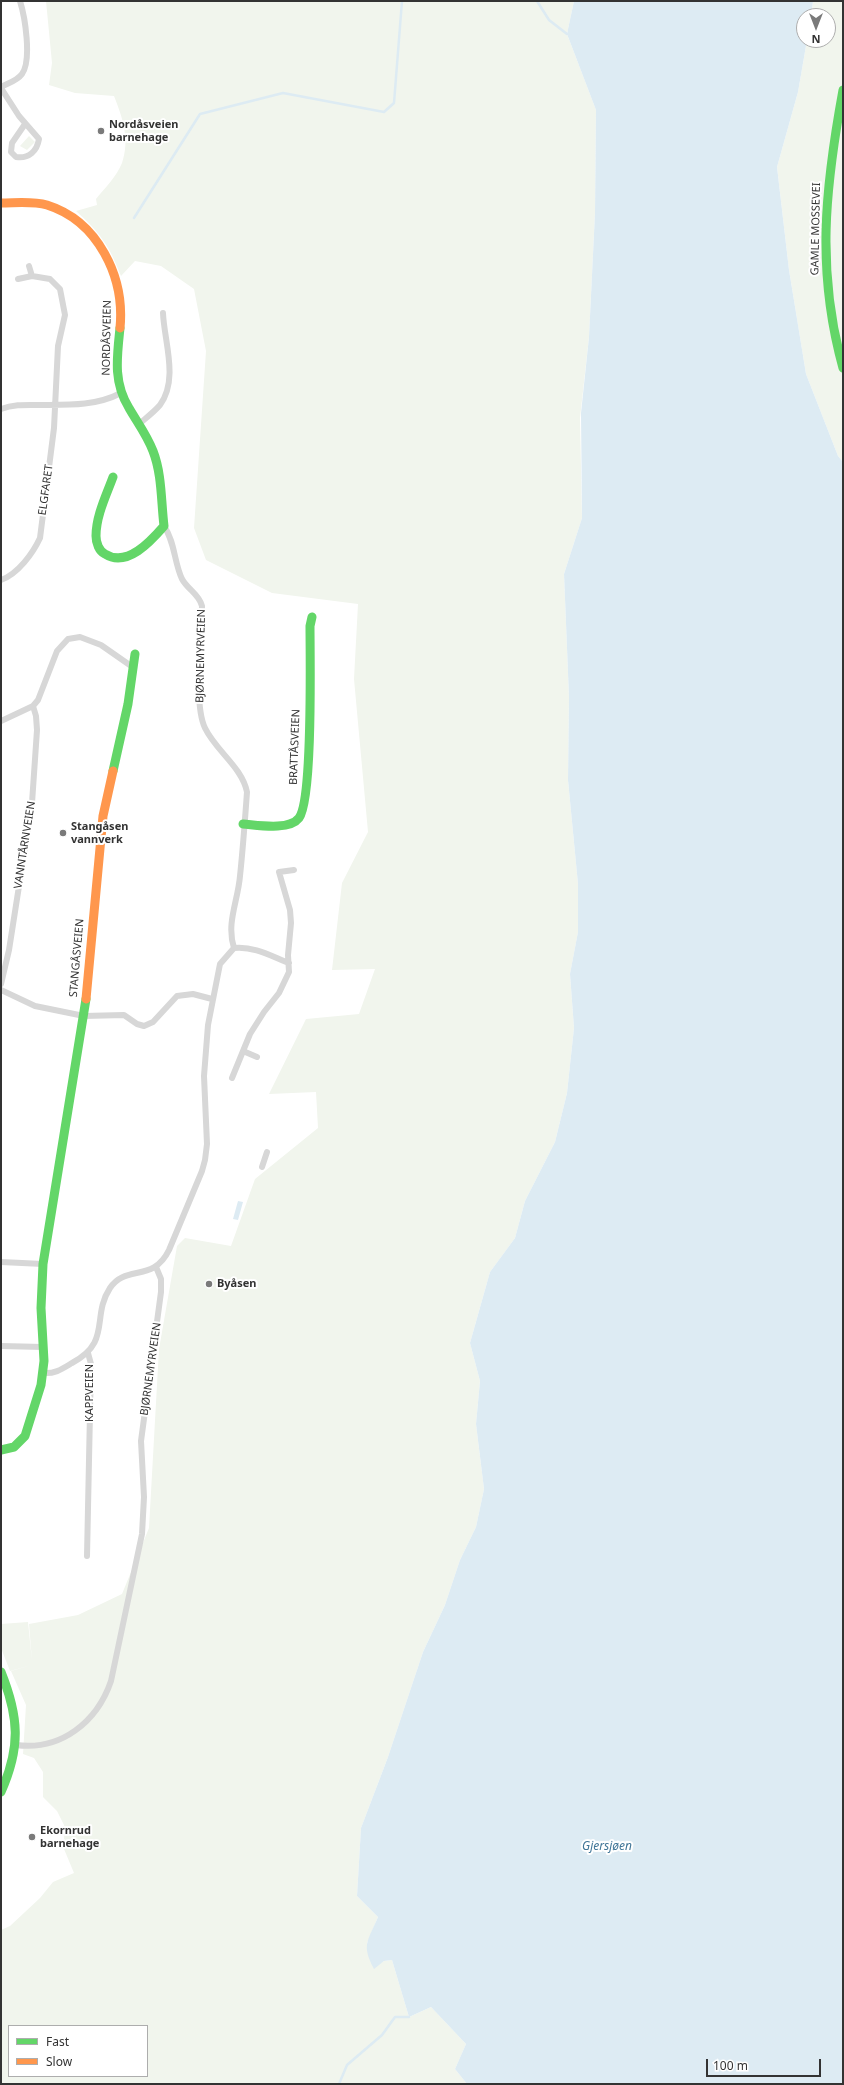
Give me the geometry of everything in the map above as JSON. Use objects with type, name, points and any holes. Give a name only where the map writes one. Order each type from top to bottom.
[{"type":"street","points":[[20,1],[27,51],[26,65],[19,78],[1,88],[25,124],[37,135],[38,145],[35,150],[26,157],[16,157],[11,152],[12,143],[25,124]]},
{"type":"street","name":"GAMLE MOSSEVEI","points":[[843,90],[830,169],[826,262],[827,299],[832,326],[843,368]]},
{"type":"street","name":"NORDÅSVEIEN","points":[[1,203],[41,205],[63,211],[82,225],[105,256],[117,281],[120,305],[117,365],[118,385],[153,452],[157,465],[164,526]]},
{"type":"street","points":[[29,266],[32,276]]},
{"type":"street","name":"ELGFARET","points":[[1,580],[18,568],[34,550],[40,538],[52,444],[55,405],[55,374],[58,346],[65,315],[60,289],[50,279],[32,276],[18,279]]},
{"type":"street","points":[[139,424],[160,405],[168,386],[168,348],[163,313]]},
{"type":"street","points":[[1,409],[14,405],[86,404],[102,401],[121,393]]},
{"type":"street","points":[[113,477],[99,517],[96,536],[97,542],[104,553],[117,558],[130,556],[164,526]]},
{"type":"street","name":"BJØRNEMYRVEIEN","points":[[164,526],[170,534],[175,562],[182,579],[186,586],[200,599],[202,606],[200,713],[211,740],[243,781],[246,792],[240,877],[231,922],[231,936],[234,948]]},
{"type":"street","name":"BRATTÅSVEIEN","points":[[243,824],[283,826],[293,823],[301,817],[304,807],[307,767],[310,626],[312,617]]},
{"type":"street","points":[[1,721],[33,706],[42,690],[57,650],[68,639],[80,637],[101,645],[134,668]]},
{"type":"street","name":"STANGÅSVEIEN","points":[[1,1450],[14,1447],[25,1436],[32,1418],[44,1373],[41,1308],[43,1264],[84,1016],[103,816],[128,704],[135,654]]},
{"type":"street","name":"VANNTÅRNVEIEN","points":[[1,984],[9,950],[32,803],[37,730],[36,716],[33,706]]},
{"type":"street","points":[[232,1078],[260,1017],[285,982],[289,972],[288,955],[291,923],[290,910],[279,872],[294,870]]},
{"type":"street","points":[[156,1267],[162,1262],[169,1250],[202,1171],[205,1160],[207,1144],[204,1098],[205,1050],[212,999],[220,964],[234,948],[252,948],[289,963]]},
{"type":"street","points":[[1,990],[21,1001],[35,1006],[84,1016],[124,1015],[137,1024],[144,1026],[153,1022],[177,996],[193,994],[212,999]]},
{"type":"street","points":[[243,1052],[258,1058]]},
{"type":"street","points":[[262,1167],[267,1152]]},
{"type":"street","points":[[1,1262],[43,1264]]},
{"type":"street","name":"BJØRNEMYRVEIEN","points":[[16,1745],[29,1746],[47,1743],[64,1738],[76,1730],[96,1710],[105,1696],[111,1681],[138,1557],[143,1523],[144,1497],[140,1448],[161,1292],[161,1279],[156,1267]]},
{"type":"street","name":"KAPPVEIEN","points":[[87,1556],[91,1372],[88,1353],[98,1334],[106,1297],[111,1287],[120,1278],[156,1267]]},
{"type":"street","points":[[1,1346],[43,1347]]},
{"type":"street","points":[[44,1373],[54,1372],[88,1353]]},
{"type":"street","points":[[1,1672],[15,1712],[16,1745],[10,1771],[1,1792]]},
{"type":"shaded area","points":[[46,1],[574,1],[567,34],[596,110],[595,213],[589,337],[580,418],[582,518],[564,574],[569,697],[568,780],[578,884],[578,932],[570,974],[574,1028],[567,1093],[555,1142],[525,1201],[515,1238],[490,1272],[470,1343],[480,1381],[476,1424],[484,1489],[476,1527],[460,1560],[445,1605],[423,1652],[388,1757],[361,1828],[357,1896],[378,1917],[367,1943],[379,1964],[384,1961],[392,1960],[409,2017],[431,2007],[466,2044],[455,2069],[467,2084],[1,2084],[1,1930],[10,1926],[40,1898],[53,1882],[74,1873],[64,1849],[64,1825],[57,1811],[43,1797],[43,1772],[34,1758],[23,1754],[26,1705],[11,1671],[32,1665],[10,1671],[1,1648],[1,1624],[28,1622],[32,1661],[29,1624],[78,1615],[122,1594],[149,1528],[159,1349],[177,1246],[185,1238],[231,1246],[255,1179],[318,1128],[316,1092],[269,1094],[306,1019],[359,1014],[375,969],[332,970],[342,883],[368,832],[354,679],[358,604],[272,593],[206,560],[194,528],[206,351],[194,289],[161,266],[135,261],[121,276],[103,240],[76,211],[97,205],[96,199],[117,173],[122,163],[125,137],[123,121],[114,96],[75,93],[49,85],[52,63]]},
{"type":"shaded area","points":[[813,1],[843,1],[843,462],[838,456],[806,374],[789,270],[777,167],[798,92],[806,48],[836,48],[836,8],[812,8]]},
{"type":"shaded area","points":[[29,136],[35,142],[27,150],[20,146]]},
{"type":"water","name":"Gjersjøen","points":[[574,1],[813,1],[812,8],[796,8],[796,48],[806,48],[798,92],[777,167],[789,270],[806,374],[838,456],[843,462],[843,2084],[467,2084],[455,2069],[466,2044],[431,2007],[409,2017],[392,1960],[384,1961],[374,1969],[368,1954],[367,1943],[378,1917],[357,1896],[361,1828],[388,1757],[423,1652],[445,1605],[460,1560],[476,1527],[484,1489],[476,1424],[480,1381],[470,1343],[490,1272],[515,1238],[525,1201],[555,1142],[567,1093],[574,1028],[570,974],[578,932],[578,884],[568,780],[569,697],[564,574],[582,518],[581,413],[589,337],[595,213],[596,110],[567,34]]},
{"type":"water","points":[[238,1201],[243,1202],[238,1220],[233,1219]]},
{"type":"waterway","points":[[134,218],[200,114],[283,93],[384,112],[394,103],[402,1]]},
{"type":"waterway","points":[[537,1],[549,20],[567,34]]},
{"type":"waterway","points":[[339,2084],[347,2065],[382,2035],[395,2017],[409,2017]]},
{"type":"traffic: fast","points":[[843,90],[832,161],[826,229],[826,263],[829,297],[843,368]]},
{"type":"traffic: fast","points":[[113,477],[98,521],[96,539],[98,546],[103,553],[113,557],[122,558],[138,551],[164,526],[160,478],[156,460],[148,440],[129,408],[120,389],[117,369],[120,328]]},
{"type":"traffic: fast","points":[[243,824],[281,826],[288,825],[299,818],[307,784],[309,757],[310,626],[312,617]]},
{"type":"traffic: fast","points":[[113,771],[128,704],[135,654]]},
{"type":"traffic: fast","points":[[1,1450],[14,1447],[25,1436],[41,1385],[44,1361],[41,1308],[43,1264],[86,999]]},
{"type":"traffic: fast","points":[[1,1672],[11,1703],[15,1732],[15,1746],[12,1761],[1,1792]]},
{"type":"traffic: slow","points":[[1,203],[30,203],[47,205],[65,213],[81,224],[94,238],[113,271],[118,290],[120,328]]},
{"type":"traffic: slow","points":[[86,999],[103,816],[113,771]]},
{"type":"place","name":"Nordåsveien barnehage","points":[[101,131]]},
{"type":"place","name":"Stangåsen vannverk","points":[[63,833]]},
{"type":"place","name":"Byåsen","points":[[209,1284]]},
{"type":"place","name":"Ekornrud barnehage","points":[[32,1837]]}]
